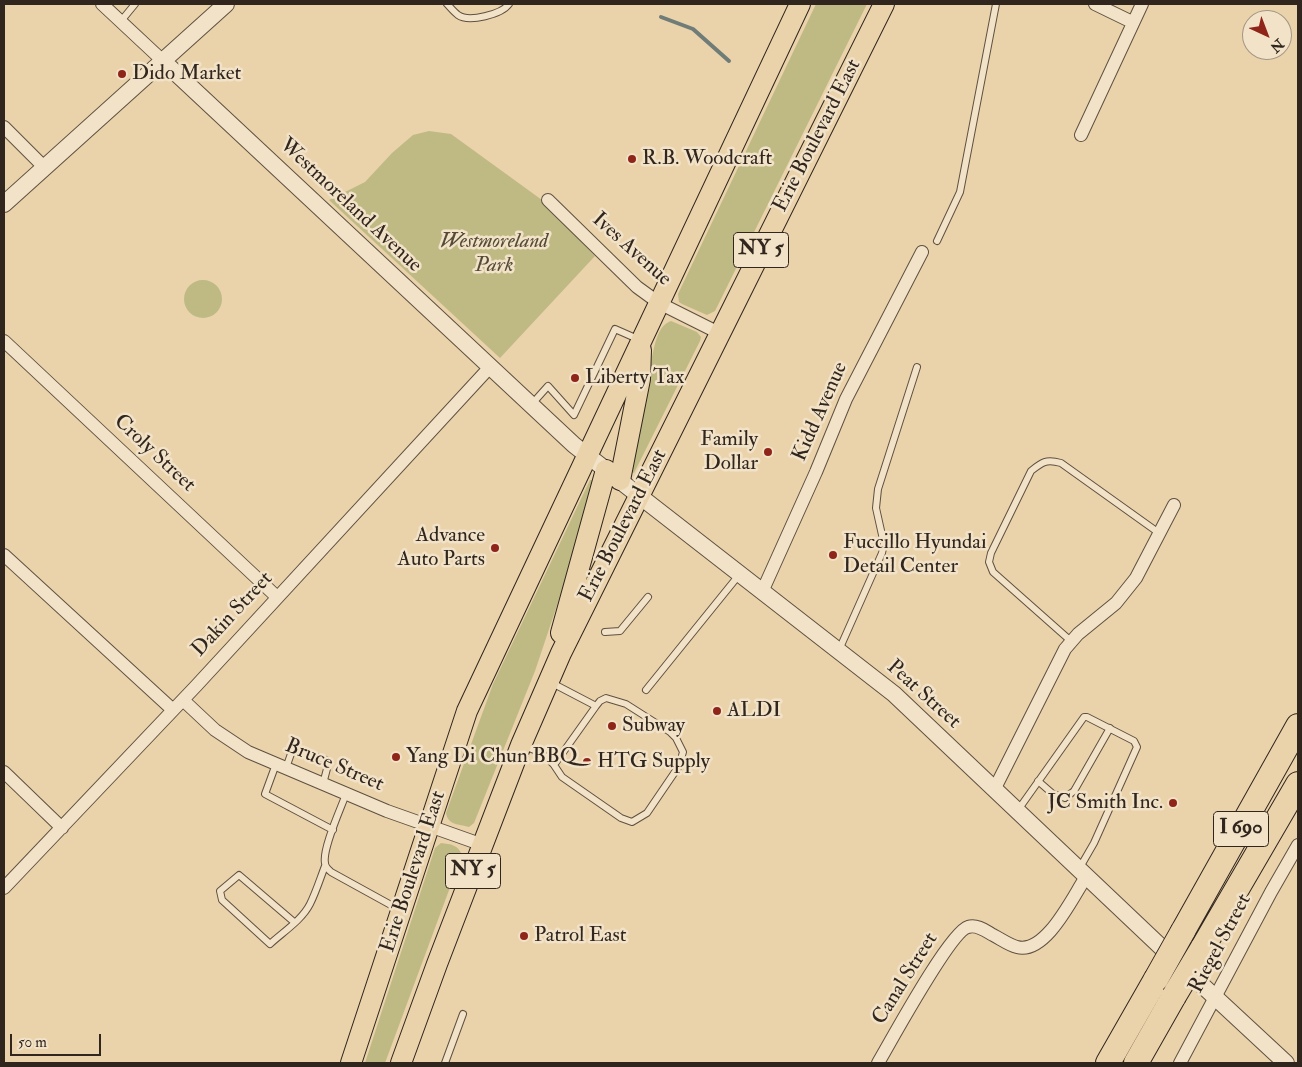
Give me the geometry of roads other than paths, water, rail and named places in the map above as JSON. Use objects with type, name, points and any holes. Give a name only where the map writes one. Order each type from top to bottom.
[{"type":"highway","name":"I 690","points":[[1108,1063],[1298,726]]},
{"type":"highway","name":"I 690","points":[[1136,1063],[1298,784]]},
{"type":"main road","name":"Erie Boulevard East","points":[[350,1063],[467,711],[800,4]]},
{"type":"main road","name":"Erie Boulevard East","points":[[401,1063],[520,745],[548,681],[719,333],[884,4]]},
{"type":"main road","points":[[548,681],[613,475],[640,379],[642,340]]},
{"type":"street","name":"Westmoreland Avenue","points":[[102,4],[531,405],[587,455],[639,495]]},
{"type":"street","points":[[4,204],[226,4]]},
{"type":"street","points":[[1095,4],[1132,22]]},
{"type":"street","points":[[1081,136],[1132,22],[1142,4]]},
{"type":"street","points":[[4,127],[44,167]]},
{"type":"street","name":"Ives Avenue","points":[[548,200],[637,287],[659,303],[719,333]]},
{"type":"street","name":"Kidd Avenue","points":[[762,592],[816,472],[846,399],[922,252]]},
{"type":"street","name":"Croly Street","points":[[4,341],[277,597]]},
{"type":"street","name":"Dakin Street","points":[[4,888],[183,700],[490,367]]},
{"type":"street","name":"Peat Street","points":[[639,495],[894,694],[1161,947]]},
{"type":"street","points":[[994,790],[1065,649],[1078,634],[1116,603],[1136,578],[1174,505]]},
{"type":"street","points":[[4,556],[173,710]]},
{"type":"street","name":"Bruce Street","points":[[183,700],[215,730],[248,752],[387,811],[483,845]]},
{"type":"street","points":[[4,772],[62,828]]},
{"type":"street","name":"Riegel Street","points":[[1180,1063],[1298,845]]},
{"type":"street","name":"Canal Street","points":[[878,1063],[943,953],[959,933],[968,926],[977,927],[1017,947],[1028,948],[1044,937],[1059,920],[1082,873]]},
{"type":"street","points":[[1203,986],[1286,1063]]},
{"type":"lane","points":[[121,21],[135,4]]},
{"type":"lane","points":[[447,4],[458,16],[468,19],[487,16],[509,4]]},
{"type":"lane","points":[[937,241],[960,192],[996,4]]},
{"type":"lane","points":[[531,405],[548,386],[574,415],[615,329],[642,340]]},
{"type":"lane","points":[[838,651],[882,553],[884,544],[876,508],[878,489],[917,367]]},
{"type":"lane","points":[[1072,642],[993,572],[989,562],[990,553],[1031,471],[1041,463],[1051,460],[1061,463],[1159,533]]},
{"type":"lane","points":[[646,690],[740,574]]},
{"type":"lane","points":[[605,632],[620,631],[648,597]]},
{"type":"lane","points":[[548,681],[596,706]]},
{"type":"lane","points":[[520,745],[542,753],[554,765],[562,777],[621,818],[632,822],[647,813],[679,766],[683,752],[676,738],[670,732],[626,704],[606,698],[596,706],[554,765]]},
{"type":"lane","points":[[1017,812],[1084,717],[1134,741],[1137,747],[1082,873]]},
{"type":"lane","points":[[1038,781],[1053,794],[1064,798],[1069,796],[1074,791],[1110,728]]},
{"type":"lane","points":[[323,784],[329,761],[293,748],[265,794],[333,830]]},
{"type":"lane","points":[[294,922],[239,875],[220,891],[222,900],[270,944],[294,922],[310,905],[325,866],[324,860],[346,794]]},
{"type":"lane","points":[[325,866],[331,872],[401,910]]},
{"type":"lane","points":[[445,1063],[464,1014]]},
{"type":"waterway","points":[[661,17],[693,29],[729,61]]},
{"type":"place","name":"Dido Market","points":[[122,74]]},
{"type":"place","name":"R.B. Woodcraft","points":[[632,159]]},
{"type":"place","name":"Liberty Tax","points":[[575,378]]},
{"type":"place","name":"Family Dollar","points":[[768,452]]},
{"type":"place","name":"Advance Auto Parts","points":[[495,548]]},
{"type":"place","name":"Fuccillo Hyundai Detail Center","points":[[833,555]]},
{"type":"place","name":"ALDI","points":[[717,711]]},
{"type":"place","name":"Subway","points":[[612,726]]},
{"type":"place","name":"Yang Di Chun BBQ","points":[[396,757]]},
{"type":"place","name":"HTG Supply","points":[[587,762]]},
{"type":"place","name":"JC Smith Inc.","points":[[1173,803]]},
{"type":"place","name":"Patrol East","points":[[524,936]]},
{"type":"park label","name":"Westmoreland Park","points":[[494,254]]}]
